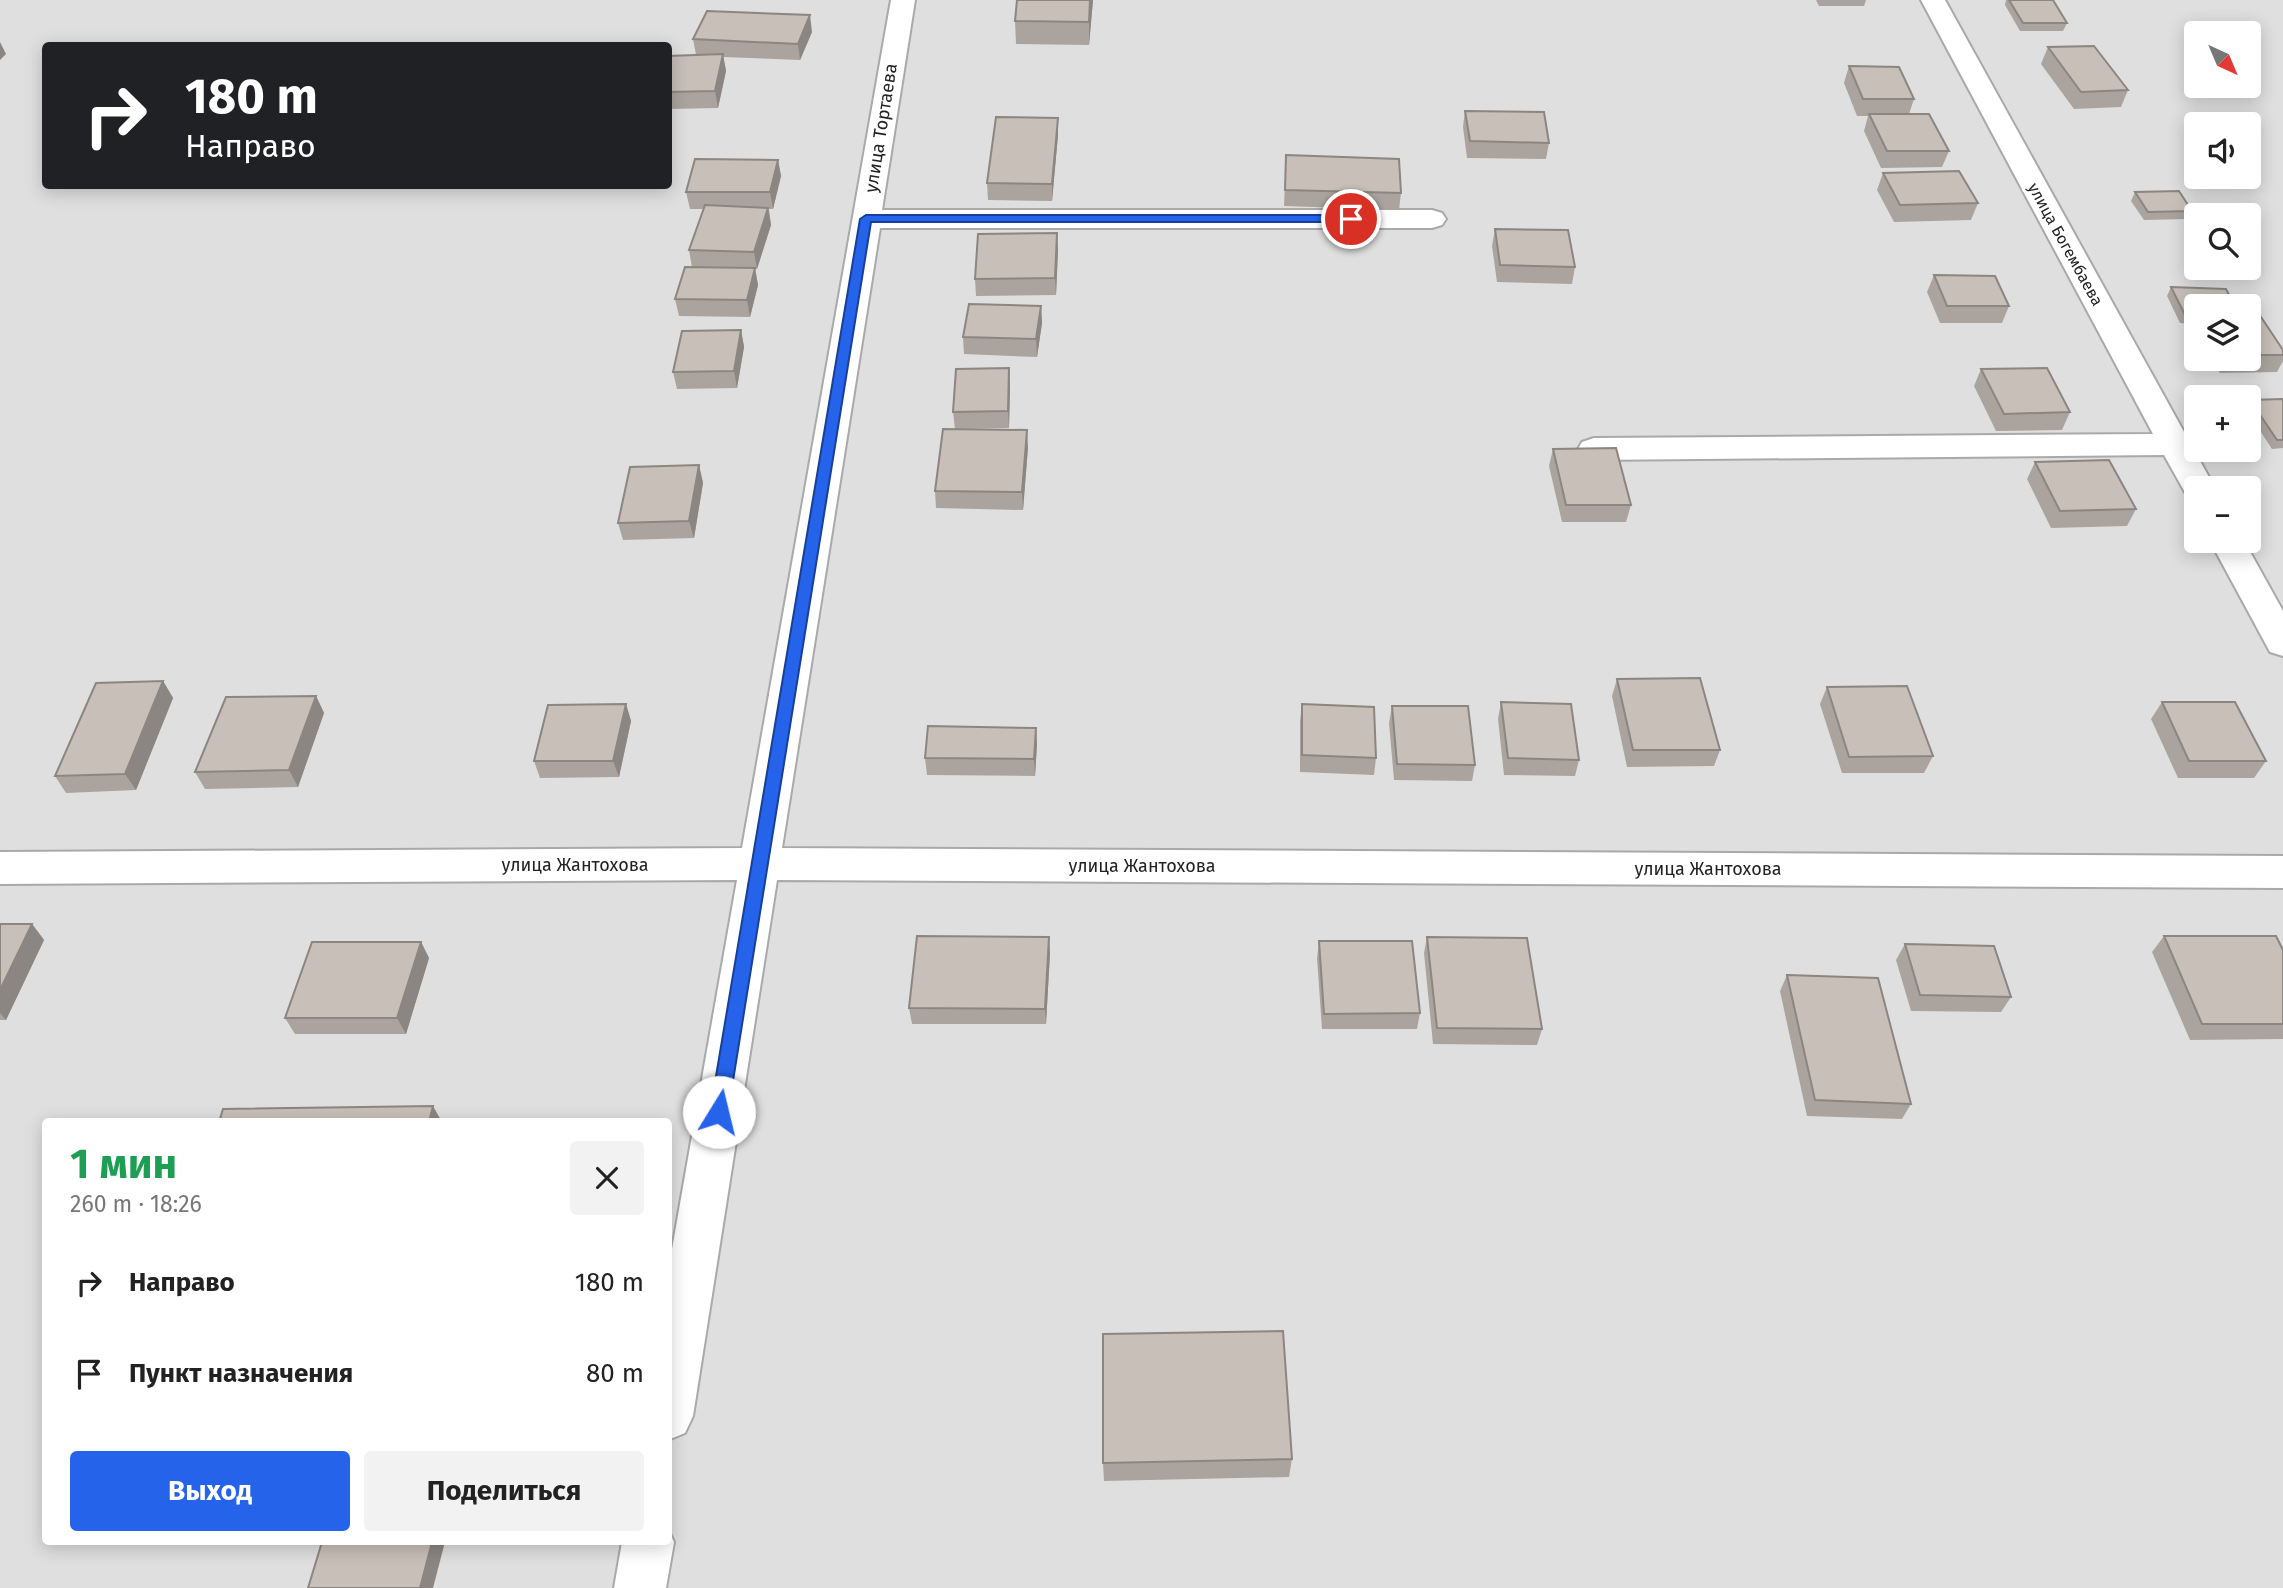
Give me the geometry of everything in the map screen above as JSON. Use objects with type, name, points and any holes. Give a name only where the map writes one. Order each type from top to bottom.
[{"type":"street","name":"улица Тортаева","points":[[672,1392],[902,0]]},
{"type":"street","name":"улица Богембаева","points":[[1933,0],[2192,476]]},
{"type":"street","points":[[866,219],[1432,219]]},
{"type":"street","points":[[1594,449],[2174,444]]},
{"type":"street","points":[[2234,553],[2283,643]]},
{"type":"street","name":"улица Жантохова","points":[[0,868],[760,864],[2283,873]]},
{"type":"street","points":[[640,1588],[647,1545]]},
{"type":"shaded area","points":[[0,0],[2283,0],[2283,1588],[0,1588]]},
{"type":"building","points":[[1017,0],[1090,0],[1089,22],[1015,21]]},
{"type":"building","points":[[2009,0],[2053,0],[2067,23],[2023,23]]},
{"type":"building","points":[[707,11],[810,15],[798,44],[693,39]]},
{"type":"building","points":[[2094,46],[2128,90],[2081,92],[2048,47]]},
{"type":"building","points":[[723,54],[715,91],[672,92],[672,56]]},
{"type":"building","points":[[1849,66],[1899,67],[1914,99],[1863,99]]},
{"type":"building","points":[[1465,111],[1544,112],[1549,143],[1470,141]]},
{"type":"building","points":[[1869,114],[1929,114],[1949,151],[1887,151]]},
{"type":"building","points":[[996,117],[1058,118],[1052,184],[987,183]]},
{"type":"building","points":[[1286,155],[1399,159],[1401,193],[1285,190]]},
{"type":"building","points":[[695,159],[778,160],[770,192],[686,192]]},
{"type":"building","points":[[1959,171],[1978,203],[1900,205],[1883,173]]},
{"type":"building","points":[[2179,191],[2187,203],[2184,203],[2184,211],[2148,212],[2135,192]]},
{"type":"building","points":[[705,205],[768,208],[754,252],[689,250]]},
{"type":"building","points":[[1495,229],[1568,230],[1575,267],[1500,265]]},
{"type":"building","points":[[1057,233],[1055,278],[975,279],[978,234]]},
{"type":"building","points":[[685,267],[755,268],[747,300],[675,299]]},
{"type":"building","points":[[1934,275],[1995,276],[2009,306],[1947,306]]},
{"type":"building","points":[[2171,287],[2226,289],[2229,294],[2184,294],[2184,313]]},
{"type":"building","points":[[969,304],[1041,306],[1036,339],[963,337]]},
{"type":"building","points":[[2261,317],[2283,350],[2283,355],[2261,355]]},
{"type":"building","points":[[741,330],[734,371],[673,372],[682,331]]},
{"type":"building","points":[[1009,368],[1008,411],[953,412],[956,369]]},
{"type":"building","points":[[2047,368],[2070,412],[2004,414],[1981,369]]},
{"type":"building","points":[[2283,399],[2283,440],[2277,440],[2261,416],[2261,400]]},
{"type":"building","points":[[943,429],[1027,430],[1022,492],[935,491]]},
{"type":"building","points":[[1616,448],[1631,505],[1566,505],[1553,449]]},
{"type":"building","points":[[2109,460],[2136,509],[2060,511],[2035,462]]},
{"type":"building","points":[[699,465],[689,521],[618,523],[630,467]]},
{"type":"building","points":[[1700,678],[1720,750],[1633,750],[1617,679]]},
{"type":"building","points":[[163,681],[125,774],[55,776],[96,683]]},
{"type":"building","points":[[1907,686],[1933,756],[1849,757],[1827,687]]},
{"type":"building","points":[[316,696],[289,770],[195,772],[226,697]]},
{"type":"building","points":[[1501,702],[1571,704],[1579,760],[1508,758]]},
{"type":"building","points":[[2162,702],[2235,702],[2266,761],[2189,761]]},
{"type":"building","points":[[626,704],[613,761],[534,761],[548,705]]},
{"type":"building","points":[[1302,704],[1374,707],[1376,758],[1302,755]]},
{"type":"building","points":[[1392,706],[1468,706],[1475,765],[1397,764]]},
{"type":"building","points":[[928,726],[1036,728],[1034,759],[925,758]]},
{"type":"building","points":[[0,924],[32,924],[0,990]]},
{"type":"building","points":[[917,936],[1049,937],[1045,1009],[909,1008]]},
{"type":"building","points":[[2164,936],[2276,936],[2283,950],[2283,1024],[2202,1024]]},
{"type":"building","points":[[1427,937],[1527,938],[1542,1029],[1437,1028]]},
{"type":"building","points":[[1319,941],[1412,941],[1420,1013],[1324,1014]]},
{"type":"building","points":[[312,942],[421,942],[397,1018],[285,1018]]},
{"type":"building","points":[[1905,944],[1994,946],[2011,997],[1920,995]]},
{"type":"building","points":[[1787,975],[1878,978],[1911,1104],[1815,1100]]},
{"type":"building","points":[[433,1106],[430,1118],[220,1118],[223,1109]]},
{"type":"building","points":[[1283,1331],[1292,1459],[1103,1463],[1103,1334]]},
{"type":"building","points":[[321,1545],[431,1545],[420,1588],[308,1588]]},
{"type":"route","points":[[719,1112],[866,219],[1351,219]]}]
